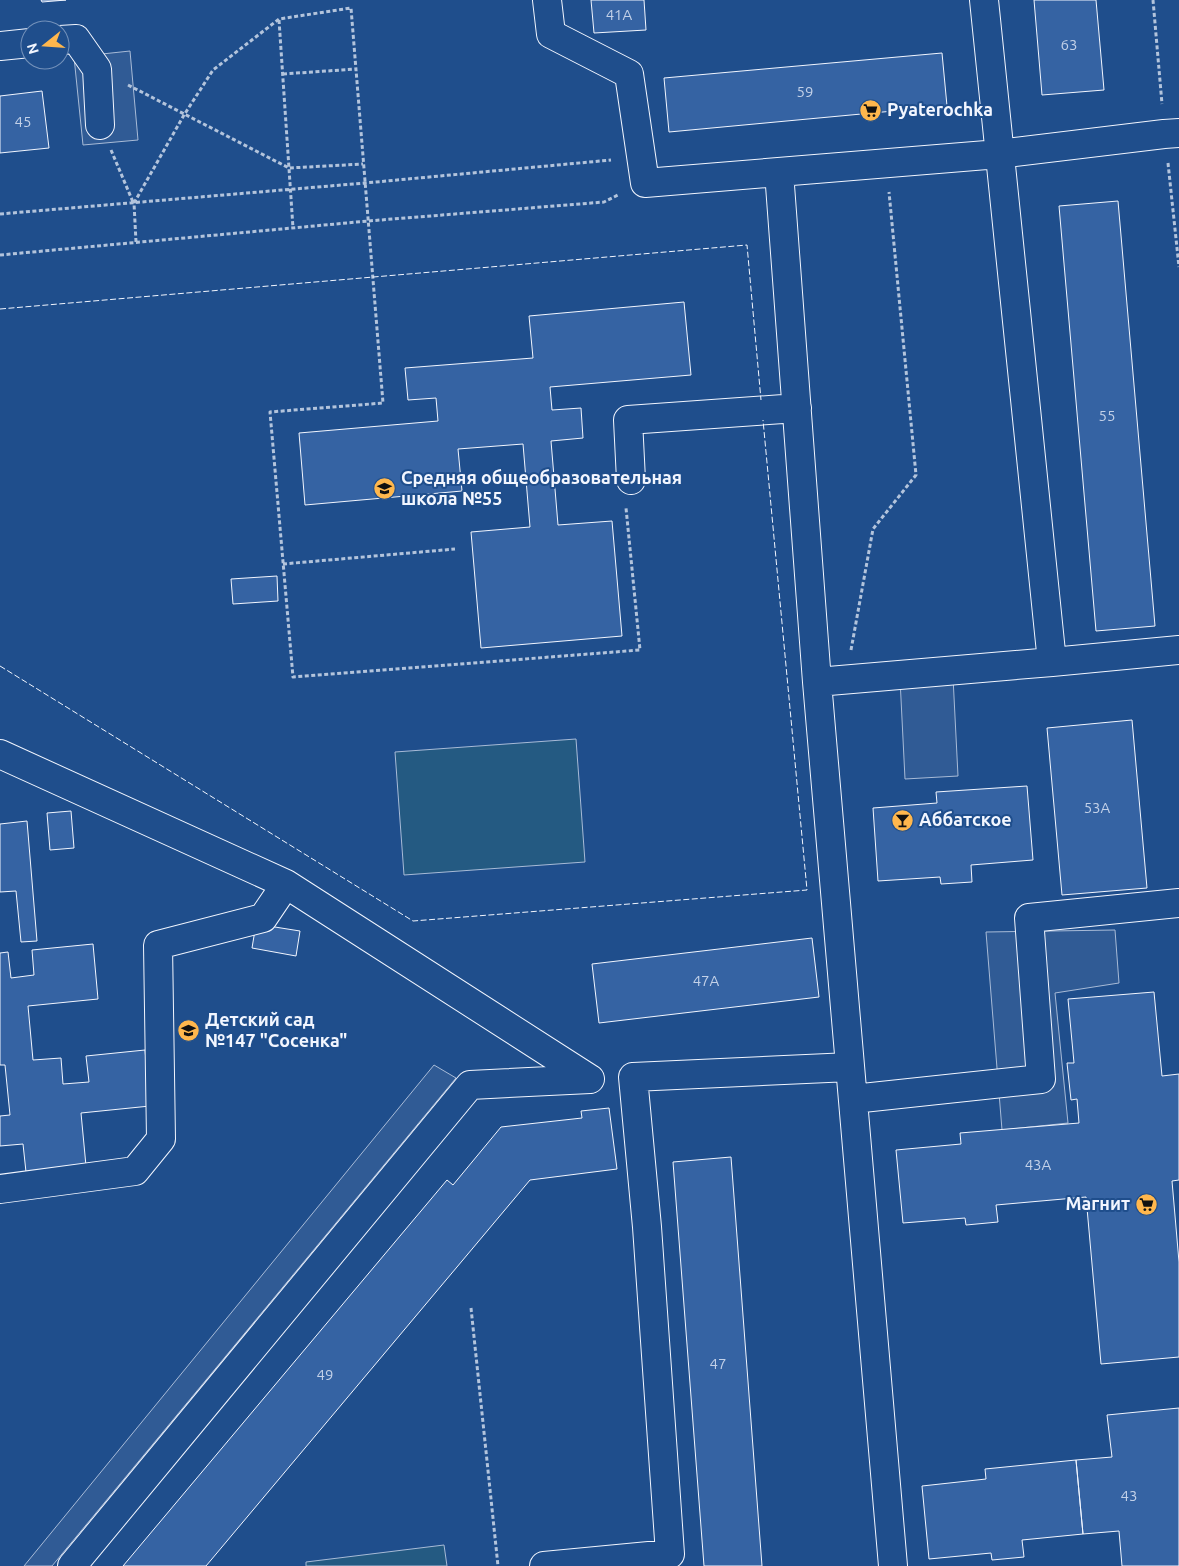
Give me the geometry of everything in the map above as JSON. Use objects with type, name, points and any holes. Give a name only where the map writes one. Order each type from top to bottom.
[{"type":"lane","points":[[547,0],[551,34],[630,74],[643,170],[779,172],[999,154],[1164,134],[1179,134]]},
{"type":"lane","points":[[984,0],[1052,662]]},
{"type":"lane","points":[[70,39],[76,39],[96,69],[100,125]]},
{"type":"lane","points":[[0,46],[20,44]]},
{"type":"lane","points":[[779,172],[817,682],[893,1566]]},
{"type":"lane","points":[[631,480],[628,420],[797,408]]},
{"type":"lane","points":[[817,682],[1179,650]]},
{"type":"lane","points":[[0,754],[286,884],[590,1079],[470,1085],[72,1566]]},
{"type":"lane","points":[[0,1189],[135,1171],[161,1138],[158,945],[263,918],[286,884]]},
{"type":"lane","points":[[853,1099],[1041,1078],[1030,918],[1179,903]]},
{"type":"lane","points":[[544,1566],[670,1554],[647,1227],[632,1077],[850,1067]]},
{"type":"path","points":[[134,202],[184,115],[213,70],[279,19],[351,8],[383,403],[270,412],[293,677],[640,650],[623,480],[631,480]]},
{"type":"path","points":[[279,19],[294,228]]},
{"type":"path","points":[[96,69],[289,168],[363,164]]},
{"type":"path","points":[[283,74],[356,69]]},
{"type":"path","points":[[100,125],[134,202],[136,242]]},
{"type":"path","points":[[846,680],[873,529],[916,475],[886,164]]},
{"type":"path","points":[[0,214],[365,183],[643,170]]},
{"type":"path","points":[[0,255],[368,221],[604,202],[643,170]]},
{"type":"path","points":[[283,564],[455,549]]},
{"type":"path","points":[[471,1308],[498,1566]]},
{"type":"shaded area","points":[[130,51],[138,140],[83,145],[74,57]]},
{"type":"shaded area","points":[[953,677],[958,776],[905,779],[900,679]]},
{"type":"shaded area","points":[[576,739],[585,862],[404,875],[395,752]]},
{"type":"shaded area","points":[[1115,930],[1119,983],[1055,993],[1068,1123],[1002,1130],[986,932]]},
{"type":"shaded area","points":[[434,1065],[456,1078],[52,1566],[24,1566]]},
{"type":"shaded area","points":[[444,1545],[447,1566],[306,1566],[306,1562]]},
{"type":"building","points":[[41,0],[66,0],[42,2]]},
{"type":"building","points":[[591,0],[644,0],[646,30],[594,33]]},
{"type":"building","points":[[1034,0],[1096,0],[1104,90],[1042,95]]},
{"type":"building","points":[[942,53],[947,106],[669,132],[664,78]]},
{"type":"building","points":[[42,91],[49,148],[0,153],[0,96]]},
{"type":"building","points":[[1118,201],[1155,626],[1096,631],[1059,206]]},
{"type":"building","points":[[684,302],[691,375],[550,387],[552,410],[581,408],[583,438],[551,441],[558,525],[612,521],[622,636],[481,648],[471,532],[530,527],[523,444],[458,449],[462,491],[305,505],[299,433],[438,421],[436,398],[408,400],[405,368],[533,358],[529,316]]},
{"type":"building","points":[[277,576],[278,601],[233,604],[231,579]]},
{"type":"building","points":[[1132,720],[1147,888],[1062,895],[1047,728]]},
{"type":"building","points":[[1027,786],[1033,860],[971,865],[972,882],[941,884],[940,877],[878,881],[873,808],[937,803],[936,792]]},
{"type":"building","points":[[71,811],[74,848],[50,850],[47,813]]},
{"type":"building","points":[[27,821],[37,941],[21,942],[16,891],[0,892],[0,824]]},
{"type":"building","points":[[256,924],[300,931],[296,956],[252,948]]},
{"type":"building","points":[[812,938],[819,997],[599,1023],[592,964]]},
{"type":"building","points":[[93,944],[98,999],[28,1006],[33,1060],[61,1058],[63,1084],[89,1082],[86,1056],[145,1050],[150,1106],[81,1113],[86,1166],[26,1172],[23,1144],[0,1146],[0,1116],[10,1115],[5,1065],[0,1065],[0,953],[8,952],[11,978],[34,975],[32,950]]},
{"type":"building","points":[[1154,992],[1162,1076],[1179,1074],[1179,1180],[1172,1181],[1179,1262],[1179,1357],[1101,1364],[1086,1197],[996,1205],[998,1222],[966,1225],[965,1218],[903,1223],[896,1150],[961,1144],[960,1133],[1079,1123],[1077,1099],[1071,1100],[1067,1063],[1074,1063],[1068,999]]},
{"type":"building","points":[[609,1108],[617,1169],[530,1180],[206,1566],[123,1566],[447,1180],[453,1185],[501,1127],[582,1118],[581,1111]]},
{"type":"building","points":[[731,1157],[762,1566],[704,1566],[673,1162]]},
{"type":"building","points":[[1179,1408],[1179,1566],[1122,1566],[1119,1531],[1083,1534],[1076,1460],[1112,1457],[1107,1415]]},
{"type":"building","points":[[1076,1460],[1083,1534],[1022,1540],[1024,1557],[992,1560],[991,1553],[929,1559],[922,1486],[986,1479],[985,1469]]},
{"type":"fence","points":[[0,309],[747,245],[761,400]]},
{"type":"fence","points":[[0,666],[413,921],[807,890],[763,420]]},
{"type":"place","name":"Pyaterochka","points":[[871,110]]},
{"type":"place","name":"Средняя общеобразовательная школа №55","points":[[385,488]]},
{"type":"place","name":"Аббатское","points":[[903,820]]},
{"type":"place","name":"Детский сад №147 \"Сосенка\"","points":[[189,1030]]},
{"type":"place","name":"Магнит","points":[[1146,1204]]}]
